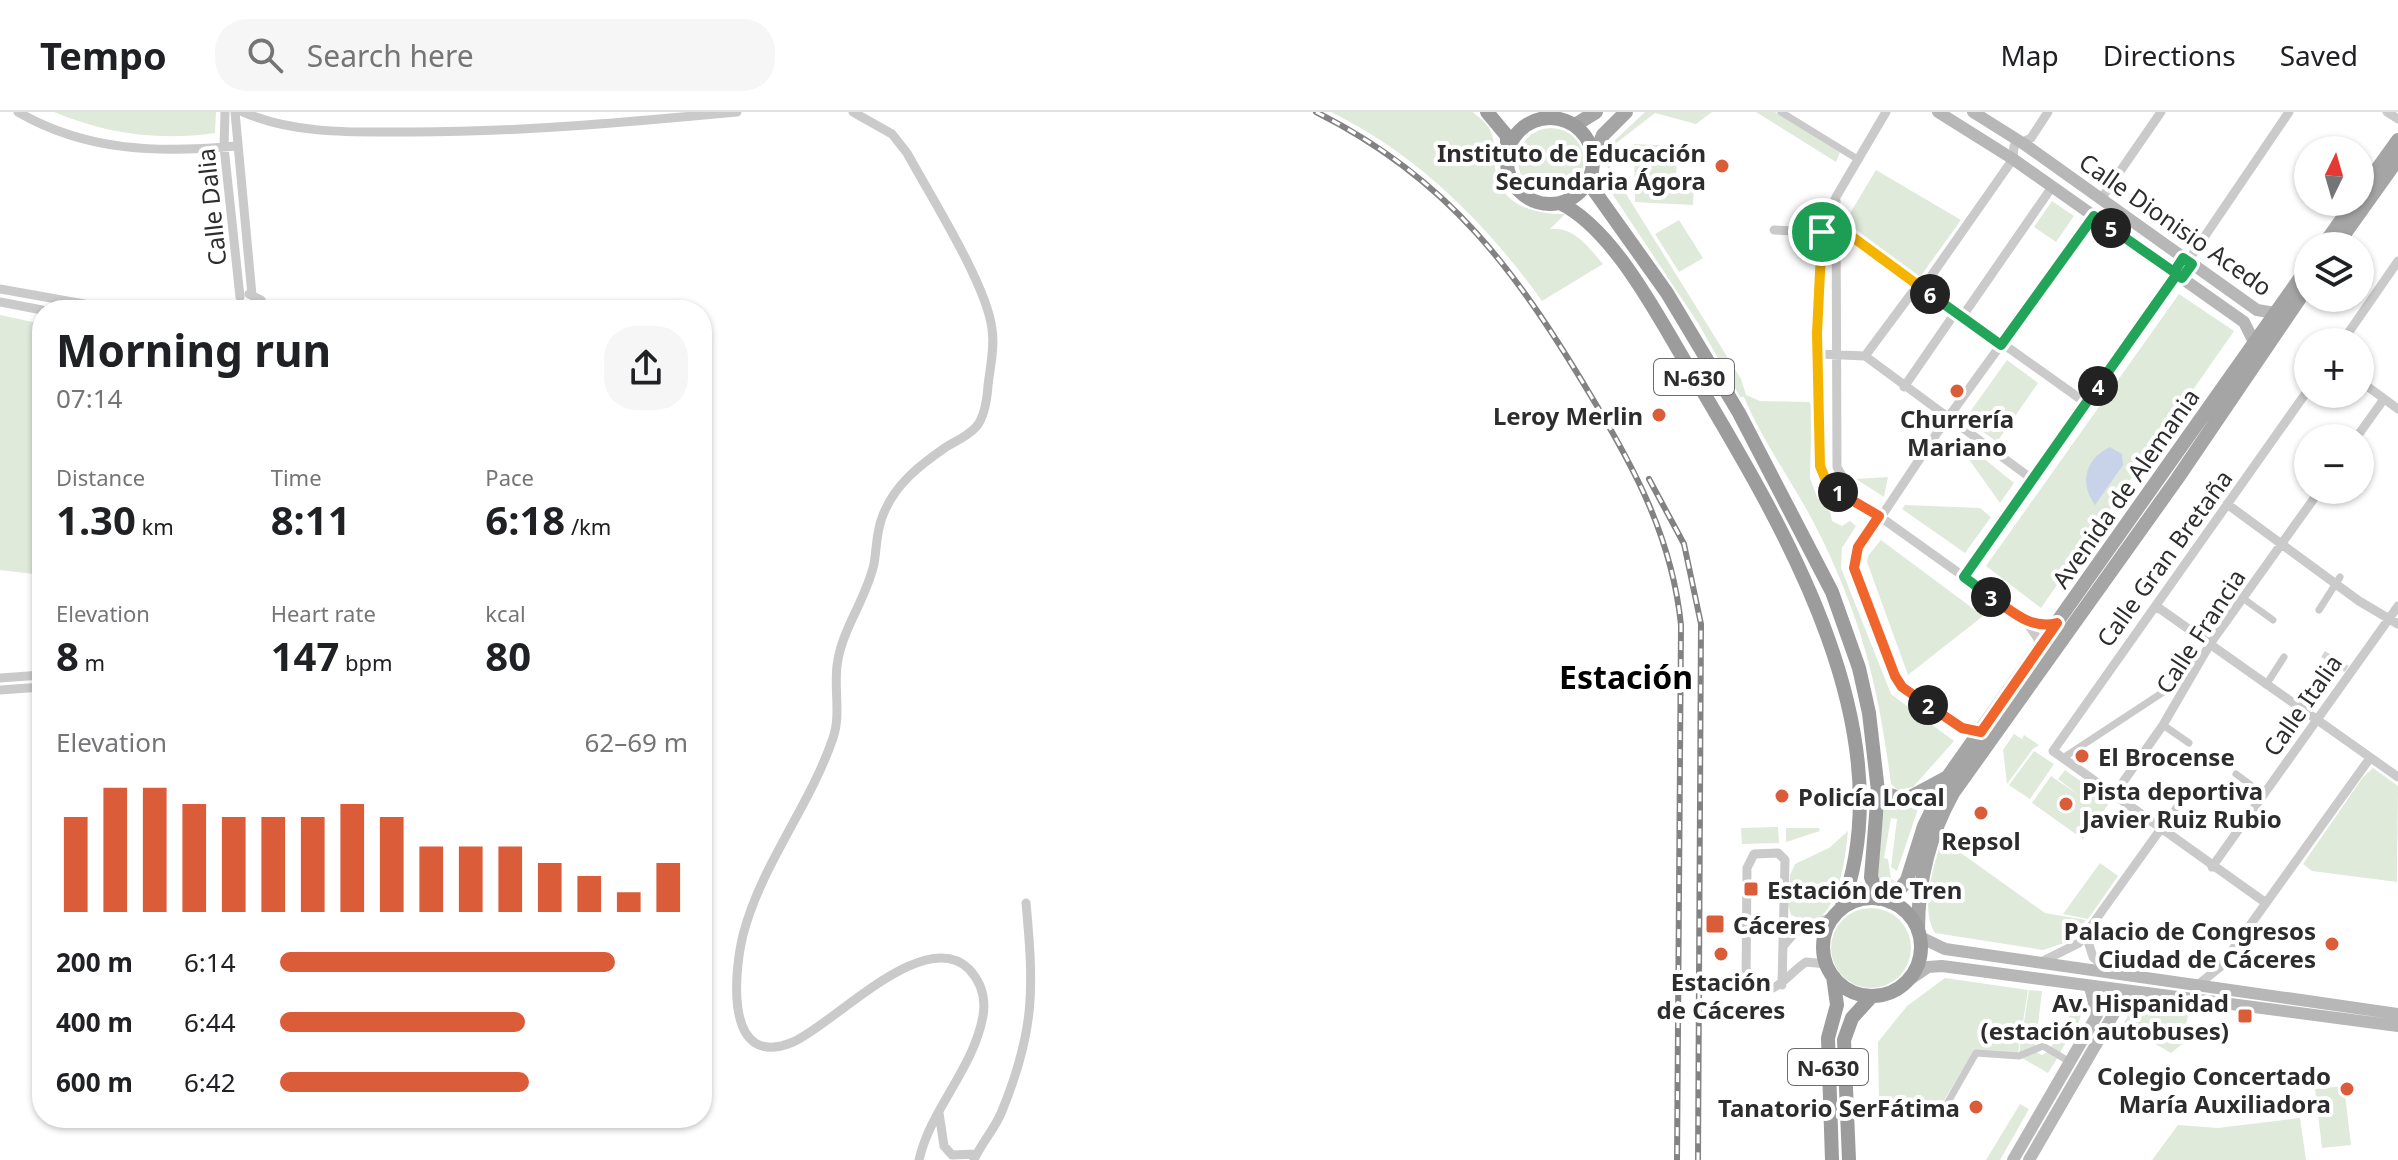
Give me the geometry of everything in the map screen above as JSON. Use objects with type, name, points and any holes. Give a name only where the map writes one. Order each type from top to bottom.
[{"type":"highway","name":"N-630","points":[[1487,112],[1507,136],[1509,174],[1520,191],[1536,202],[1560,203],[1587,220],[1659,318],[1769,511],[1826,628],[1850,716],[1858,791],[1857,850],[1838,912],[1824,935],[1837,1005],[1828,1038],[1832,1160]]},
{"type":"highway","points":[[1523,112],[1575,125],[1587,137],[1594,157],[1588,182],[1578,194],[1560,203]]},
{"type":"highway","points":[[1507,160],[1509,147],[1521,129],[1546,118]]},
{"type":"highway","name":"N-630","points":[[1588,182],[1667,293],[1739,413],[1825,579],[1859,668],[1871,725],[1878,791],[1871,869],[1885,900]]},
{"type":"highway","points":[[1829,970],[1854,993],[1872,996],[1896,990],[1909,980],[1921,954],[1919,934],[1908,914],[1885,900],[1862,899],[1838,912]]},
{"type":"highway","name":"N-630","points":[[1849,1160],[1844,1040],[1852,1018],[1872,996]]},
{"type":"main road","points":[[1575,125],[1596,112]]},
{"type":"main road","points":[[1594,157],[1603,135],[1626,112]]},
{"type":"main road","name":"Calle Dionisio Acedo","points":[[1938,112],[2013,159],[2244,322],[2254,342]]},
{"type":"main road","name":"Calle Dionisio Acedo","points":[[1973,112],[2024,144],[2257,310],[2280,315]]},
{"type":"main road","points":[[2374,173],[2398,140]]},
{"type":"main road","points":[[2346,232],[2398,159]]},
{"type":"main road","name":"Avenida de Alemania","points":[[1919,934],[1923,869],[1932,837],[1953,793],[2177,479],[2237,388],[2294,291]]},
{"type":"main road","name":"Avenida de Alemania","points":[[1885,900],[1907,880],[1924,826],[1949,775],[2264,328],[2294,300]]},
{"type":"main road","points":[[2237,388],[2265,340],[2257,310]]},
{"type":"main road","points":[[2244,322],[2264,328]]},
{"type":"main road","points":[[1878,791],[1905,800],[1920,795],[1949,775]]},
{"type":"main road","points":[[1919,934],[1945,949],[2398,1014]]},
{"type":"main road","points":[[1909,980],[1928,967],[1942,966],[2398,1026]]},
{"type":"main road","points":[[2013,1160],[2097,1015],[2090,987]]},
{"type":"main road","points":[[2029,1160],[2127,991]]},
{"type":"street","points":[[18,112],[105,145],[166,151],[236,146]]},
{"type":"street","name":"Calle Dalia","points":[[225,112],[224,147],[240,297]]},
{"type":"street","name":"Calle Dalia","points":[[235,112],[252,295]]},
{"type":"street","points":[[243,112],[266,122],[340,132],[501,131],[737,112]]},
{"type":"street","points":[[853,112],[892,134],[907,153],[988,310],[993,341],[987,399],[979,425],[909,475],[884,511],[875,542],[874,562],[841,644],[832,741],[753,908],[736,970],[735,1003],[739,1024],[749,1037],[774,1046],[790,1043],[811,1032],[859,995],[908,967],[936,959],[949,959],[966,966],[983,990],[984,1013],[971,1057],[939,1113],[919,1160]]},
{"type":"street","points":[[1781,112],[1859,160]]},
{"type":"street","points":[[1886,112],[1836,197],[1822,232],[1818,359],[1820,466],[1832,488],[1879,516],[2026,621],[2038,625],[2057,623]]},
{"type":"street","points":[[1865,356],[2013,159],[2025,152],[2024,144],[2048,112]]},
{"type":"street","points":[[2101,199],[2161,112]]},
{"type":"street","points":[[1964,577],[2188,261],[2289,112]]},
{"type":"street","points":[[2387,112],[2398,119]]},
{"type":"street","points":[[1904,387],[2052,187]]},
{"type":"street","points":[[1836,197],[1837,467],[1858,503]]},
{"type":"street","points":[[1981,732],[1962,728],[1902,687],[1854,568],[1858,547],[2094,216]]},
{"type":"street","points":[[1774,230],[1837,232],[1857,242],[2086,403]]},
{"type":"street","points":[[1837,257],[1857,242]]},
{"type":"street","points":[[2352,328],[2398,261]]},
{"type":"street","points":[[0,289],[62,300]]},
{"type":"street","points":[[238,300],[252,295],[261,300]]},
{"type":"street","points":[[0,302],[32,308]]},
{"type":"street","points":[[1818,359],[1865,356],[2032,479]]},
{"type":"street","points":[[2374,392],[2398,409]]},
{"type":"street","points":[[2366,424],[2384,399]]},
{"type":"street","name":"Calle Gran Bretaña","points":[[2063,758],[2053,751],[2295,408]]},
{"type":"street","points":[[1820,466],[1827,469],[1837,467]]},
{"type":"street","points":[[2227,504],[2394,622]]},
{"type":"street","name":"Calle Francia","points":[[2114,795],[2163,725],[2210,644],[2310,504]]},
{"type":"street","points":[[2319,610],[2338,581]]},
{"type":"street","points":[[2244,599],[2273,620]]},
{"type":"street","points":[[2156,606],[2398,777]]},
{"type":"street","name":"Calle Italia","points":[[2209,871],[2317,721],[2394,622],[2398,606]]},
{"type":"street","points":[[2026,621],[2038,639],[2039,648]]},
{"type":"street","points":[[2210,644],[2174,685],[2063,758],[2160,830],[2209,871],[2266,903]]},
{"type":"street","points":[[2266,685],[2284,657]]},
{"type":"street","points":[[0,678],[32,676]]},
{"type":"street","points":[[0,690],[32,688]]},
{"type":"street","points":[[2163,725],[2189,743]]},
{"type":"street","points":[[2199,984],[2220,967],[2370,758]]},
{"type":"street","points":[[2236,774],[2263,794]]},
{"type":"street","points":[[2037,963],[2066,953],[2086,935],[2178,805]]},
{"type":"street","points":[[1782,985],[1785,860],[1778,853],[1760,852],[1750,858],[1747,868],[1745,980],[1751,987],[1782,985],[1801,965],[1813,961],[1829,970]]},
{"type":"street","points":[[939,1113],[944,1146],[952,1155],[975,1157],[995,1127],[1012,1087],[1030,1019],[1034,987],[1026,903]]},
{"type":"street","points":[[1785,910],[1790,922],[1801,930]]},
{"type":"street","points":[[1783,953],[1790,936],[1812,928],[1838,912]]},
{"type":"street","points":[[2086,935],[2093,957],[2112,973]]},
{"type":"street","points":[[1783,953],[1801,965]]},
{"type":"street","points":[[2220,967],[2226,988]]},
{"type":"street","points":[[2087,1031],[2100,1038]]},
{"type":"street","points":[[1855,1106],[1944,1109],[1976,1053],[2019,1056],[2043,1046],[2070,1062]]},
{"type":"green space","points":[[54,112],[216,112],[215,133],[173,136],[133,134],[94,126]]},
{"type":"green space","points":[[1331,112],[1473,112],[1487,125],[1492,135],[1498,180],[1510,199],[1541,212],[1565,214],[1550,229],[1574,235],[1603,264],[1542,301],[1498,245],[1448,193],[1393,149]]},
{"type":"green space","points":[[1645,112],[1712,112],[1696,124],[1655,113],[1615,144],[1610,168],[1741,379],[1746,395],[1760,401],[1809,402],[1812,405],[1810,478],[1817,497],[1830,512],[1832,521],[1842,526],[1850,521],[1856,526],[1842,548],[1841,568],[1891,694],[1954,741],[1913,787],[1898,790],[1891,784],[1881,718],[1867,658],[1848,599],[1821,537],[1744,397],[1740,397],[1698,323],[1607,186],[1612,143]]},
{"type":"green space","points":[[1756,112],[1775,112],[1840,152],[1836,162]]},
{"type":"green space","points":[[1551,128],[1564,130],[1574,138],[1582,148],[1582,174],[1574,184],[1564,192],[1551,194],[1538,192],[1528,184],[1520,174],[1518,161],[1520,148],[1528,138],[1538,130]]},
{"type":"green space","points":[[1634,144],[1678,146],[1676,175],[1694,176],[1693,205],[1635,202]]},
{"type":"green space","points":[[1876,170],[1961,220],[1920,277],[1850,227],[1849,215]]},
{"type":"green space","points":[[2052,201],[2074,216],[2056,242],[2034,227]]},
{"type":"green space","points":[[1679,220],[1703,258],[1679,272],[1655,234]]},
{"type":"green space","points":[[2179,294],[2234,331],[2041,608],[1986,566]]},
{"type":"green space","points":[[0,315],[32,322],[32,574],[0,570]]},
{"type":"green space","points":[[2007,360],[2038,383],[1997,442],[1965,419]]},
{"type":"green space","points":[[1956,436],[2014,483],[2000,503],[1953,437]]},
{"type":"green space","points":[[1888,477],[1884,497],[1856,479]]},
{"type":"green space","points":[[1905,505],[1980,508],[1991,517],[1965,553],[1902,509]]},
{"type":"green space","points":[[1881,540],[1983,616],[1908,675],[1867,562]]},
{"type":"green space","points":[[2014,734],[2022,739],[2024,735],[2039,745],[2007,784],[2003,750]]},
{"type":"green space","points":[[2034,751],[2054,764],[2030,799],[2009,785]]},
{"type":"green space","points":[[2373,768],[2398,786],[2397,882],[2312,871],[2303,864],[2363,777]]},
{"type":"green space","points":[[2065,770],[2110,802],[2083,839],[2032,803],[2051,776],[2080,796],[2058,779]]},
{"type":"green space","points":[[1921,800],[1897,871],[1891,867],[1897,819],[1891,818],[1884,858],[1888,859],[1891,879],[1899,883],[1891,890],[1881,889],[1876,871],[1885,802],[1903,805]]},
{"type":"green space","points":[[1778,827],[1779,843],[1742,844],[1741,828]]},
{"type":"green space","points":[[1786,828],[1819,828],[1820,831],[1786,842]]},
{"type":"green space","points":[[1848,831],[1838,887],[1825,913],[1815,920],[1802,920],[1791,915],[1788,904],[1790,875],[1795,864],[1829,848]]},
{"type":"green space","points":[[1952,840],[1969,841],[1961,853],[2045,913],[2086,920],[2067,942],[2043,950],[1935,933],[1928,913],[1931,878],[1940,845]]},
{"type":"green space","points":[[2100,863],[2118,876],[2088,919],[2063,914]]},
{"type":"green space","points":[[1871,908],[1886,911],[1899,920],[1908,933],[1911,948],[1908,963],[1899,976],[1886,985],[1871,988],[1856,985],[1843,976],[1834,963],[1831,948],[1834,933],[1843,920],[1856,911]]},
{"type":"green space","points":[[1945,978],[2028,990],[2018,1054],[1974,1050],[1942,1104],[1879,1101],[1878,1042],[1907,1006]]},
{"type":"green space","points":[[2029,990],[2042,991],[2036,1041],[2035,1046],[2019,1054]]},
{"type":"green space","points":[[2056,993],[2077,998],[2081,1006],[2076,1028],[2060,1053],[2051,1047],[2071,1013],[2054,1001]]},
{"type":"green space","points":[[2134,1004],[2189,1011],[2182,1044],[2171,1053],[2143,1037],[2123,1040],[2129,1026],[2124,1023]]},
{"type":"green space","points":[[2036,1052],[2042,1055],[2048,1052],[2058,1057],[2048,1073],[2022,1058]]},
{"type":"green space","points":[[2344,1086],[2351,1145],[2322,1148],[2315,1089]]},
{"type":"green space","points":[[2020,1104],[2029,1109],[2000,1160],[1986,1160]]},
{"type":"green space","points":[[2300,1118],[2306,1160],[2152,1160],[2178,1125],[2218,1128]]},
{"type":"water","points":[[2110,447],[2122,454],[2123,465],[2095,505],[2087,488],[2087,472],[2095,458]]},
{"type":"tunnel","points":[[2323,654],[2350,671]]},
{"type":"railway","points":[[1316,112],[1363,138],[1405,167],[1476,232],[1535,308],[1607,423],[1649,505],[1660,534],[1681,625],[1677,1160]]},
{"type":"railway","points":[[1649,479],[1684,544],[1701,624],[1698,1160]]},
{"type":"place","name":"Instituto de Educación Secundaria Ágora","points":[[1722,166]]},
{"type":"place","name":"Churrería Mariano","points":[[1957,391]]},
{"type":"place","name":"Leroy Merlin","points":[[1659,415]]},
{"type":"place","name":"El Brocense","points":[[2082,756]]},
{"type":"place","name":"Policía Local","points":[[1782,796]]},
{"type":"place","name":"Pista deportiva Javier Ruiz Rubio","points":[[2066,804]]},
{"type":"place","name":"Repsol","points":[[1981,813]]},
{"type":"place","name":"Estación de Tren","points":[[1751,889]]},
{"type":"place","name":"Cáceres","points":[[1715,924]]},
{"type":"place","name":"Palacio de Congresos Ciudad de Cáceres","points":[[2332,944]]},
{"type":"place","name":"Estación de Cáceres","points":[[1721,954]]},
{"type":"place","name":"Av. Hispanidad (estación autobuses)","points":[[2245,1016]]},
{"type":"place","name":"Colegio Concertado María Auxiliadora","points":[[2347,1089]]},
{"type":"place","name":"Tanatorio SerFátima","points":[[1976,1107]]},
{"type":"district","name":"Estación","points":[[1626,676]]},
{"type":"route","points":[[2094,216],[2174,272],[2183,258],[2192,264],[2187,275],[2182,278],[2177,274],[1964,577],[2026,621],[2047,626],[2057,623],[1981,732],[1962,728],[1902,687],[1895,676],[1853,559],[1879,516],[1832,488],[1820,466],[1817,333],[1822,232],[1828,226],[1843,230],[2001,345],[2094,216]]}]
